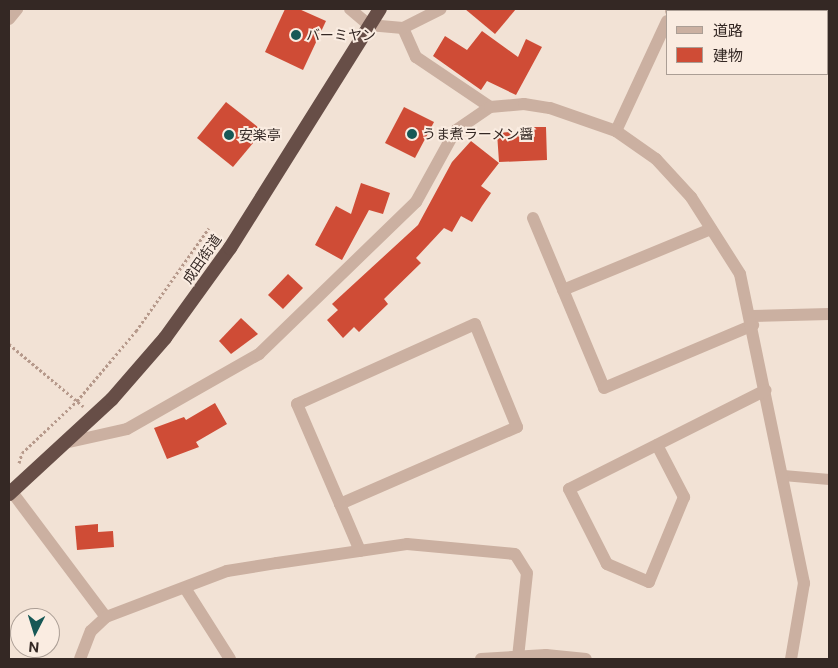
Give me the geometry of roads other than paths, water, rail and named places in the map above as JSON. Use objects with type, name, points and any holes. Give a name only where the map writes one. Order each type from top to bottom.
[{"type":"highway","name":"成田街道","points":[[10,493],[69,442],[94,417],[165,338],[230,248],[380,9]]},
{"type":"street","points":[[9,19],[17,9]]},
{"type":"street","points":[[350,9],[369,24],[404,28],[441,9]]},
{"type":"street","points":[[616,131],[666,23]]},
{"type":"street","points":[[404,28],[416,58],[490,108]]},
{"type":"street","points":[[69,442],[127,429],[260,354],[416,202],[455,131],[490,108],[524,104],[550,108],[616,131],[656,159],[711,229],[740,274],[753,321],[804,583],[791,659]]},
{"type":"street","points":[[532,218],[604,388],[753,321],[829,314]]},
{"type":"street","points":[[563,290],[711,229]]},
{"type":"street","points":[[340,504],[517,427],[475,324],[297,404],[360,551]]},
{"type":"street","points":[[657,445],[684,497],[649,582],[607,564],[569,489],[766,390]]},
{"type":"street","points":[[10,493],[106,617]]},
{"type":"street","points":[[80,659],[91,631],[106,617],[227,571],[407,544],[515,554],[527,572],[518,657]]},
{"type":"street","points":[[185,588],[230,659]]},
{"type":"street","points":[[481,659],[518,657],[586,659]]},
{"type":"lane","points":[[782,475],[829,479]]},
{"type":"place","name":"バーミヤン","points":[[296,35]]},
{"type":"place","name":"うま煮ラーメン醤","points":[[412,134]]},
{"type":"place","name":"安楽亭","points":[[229,135]]}]
